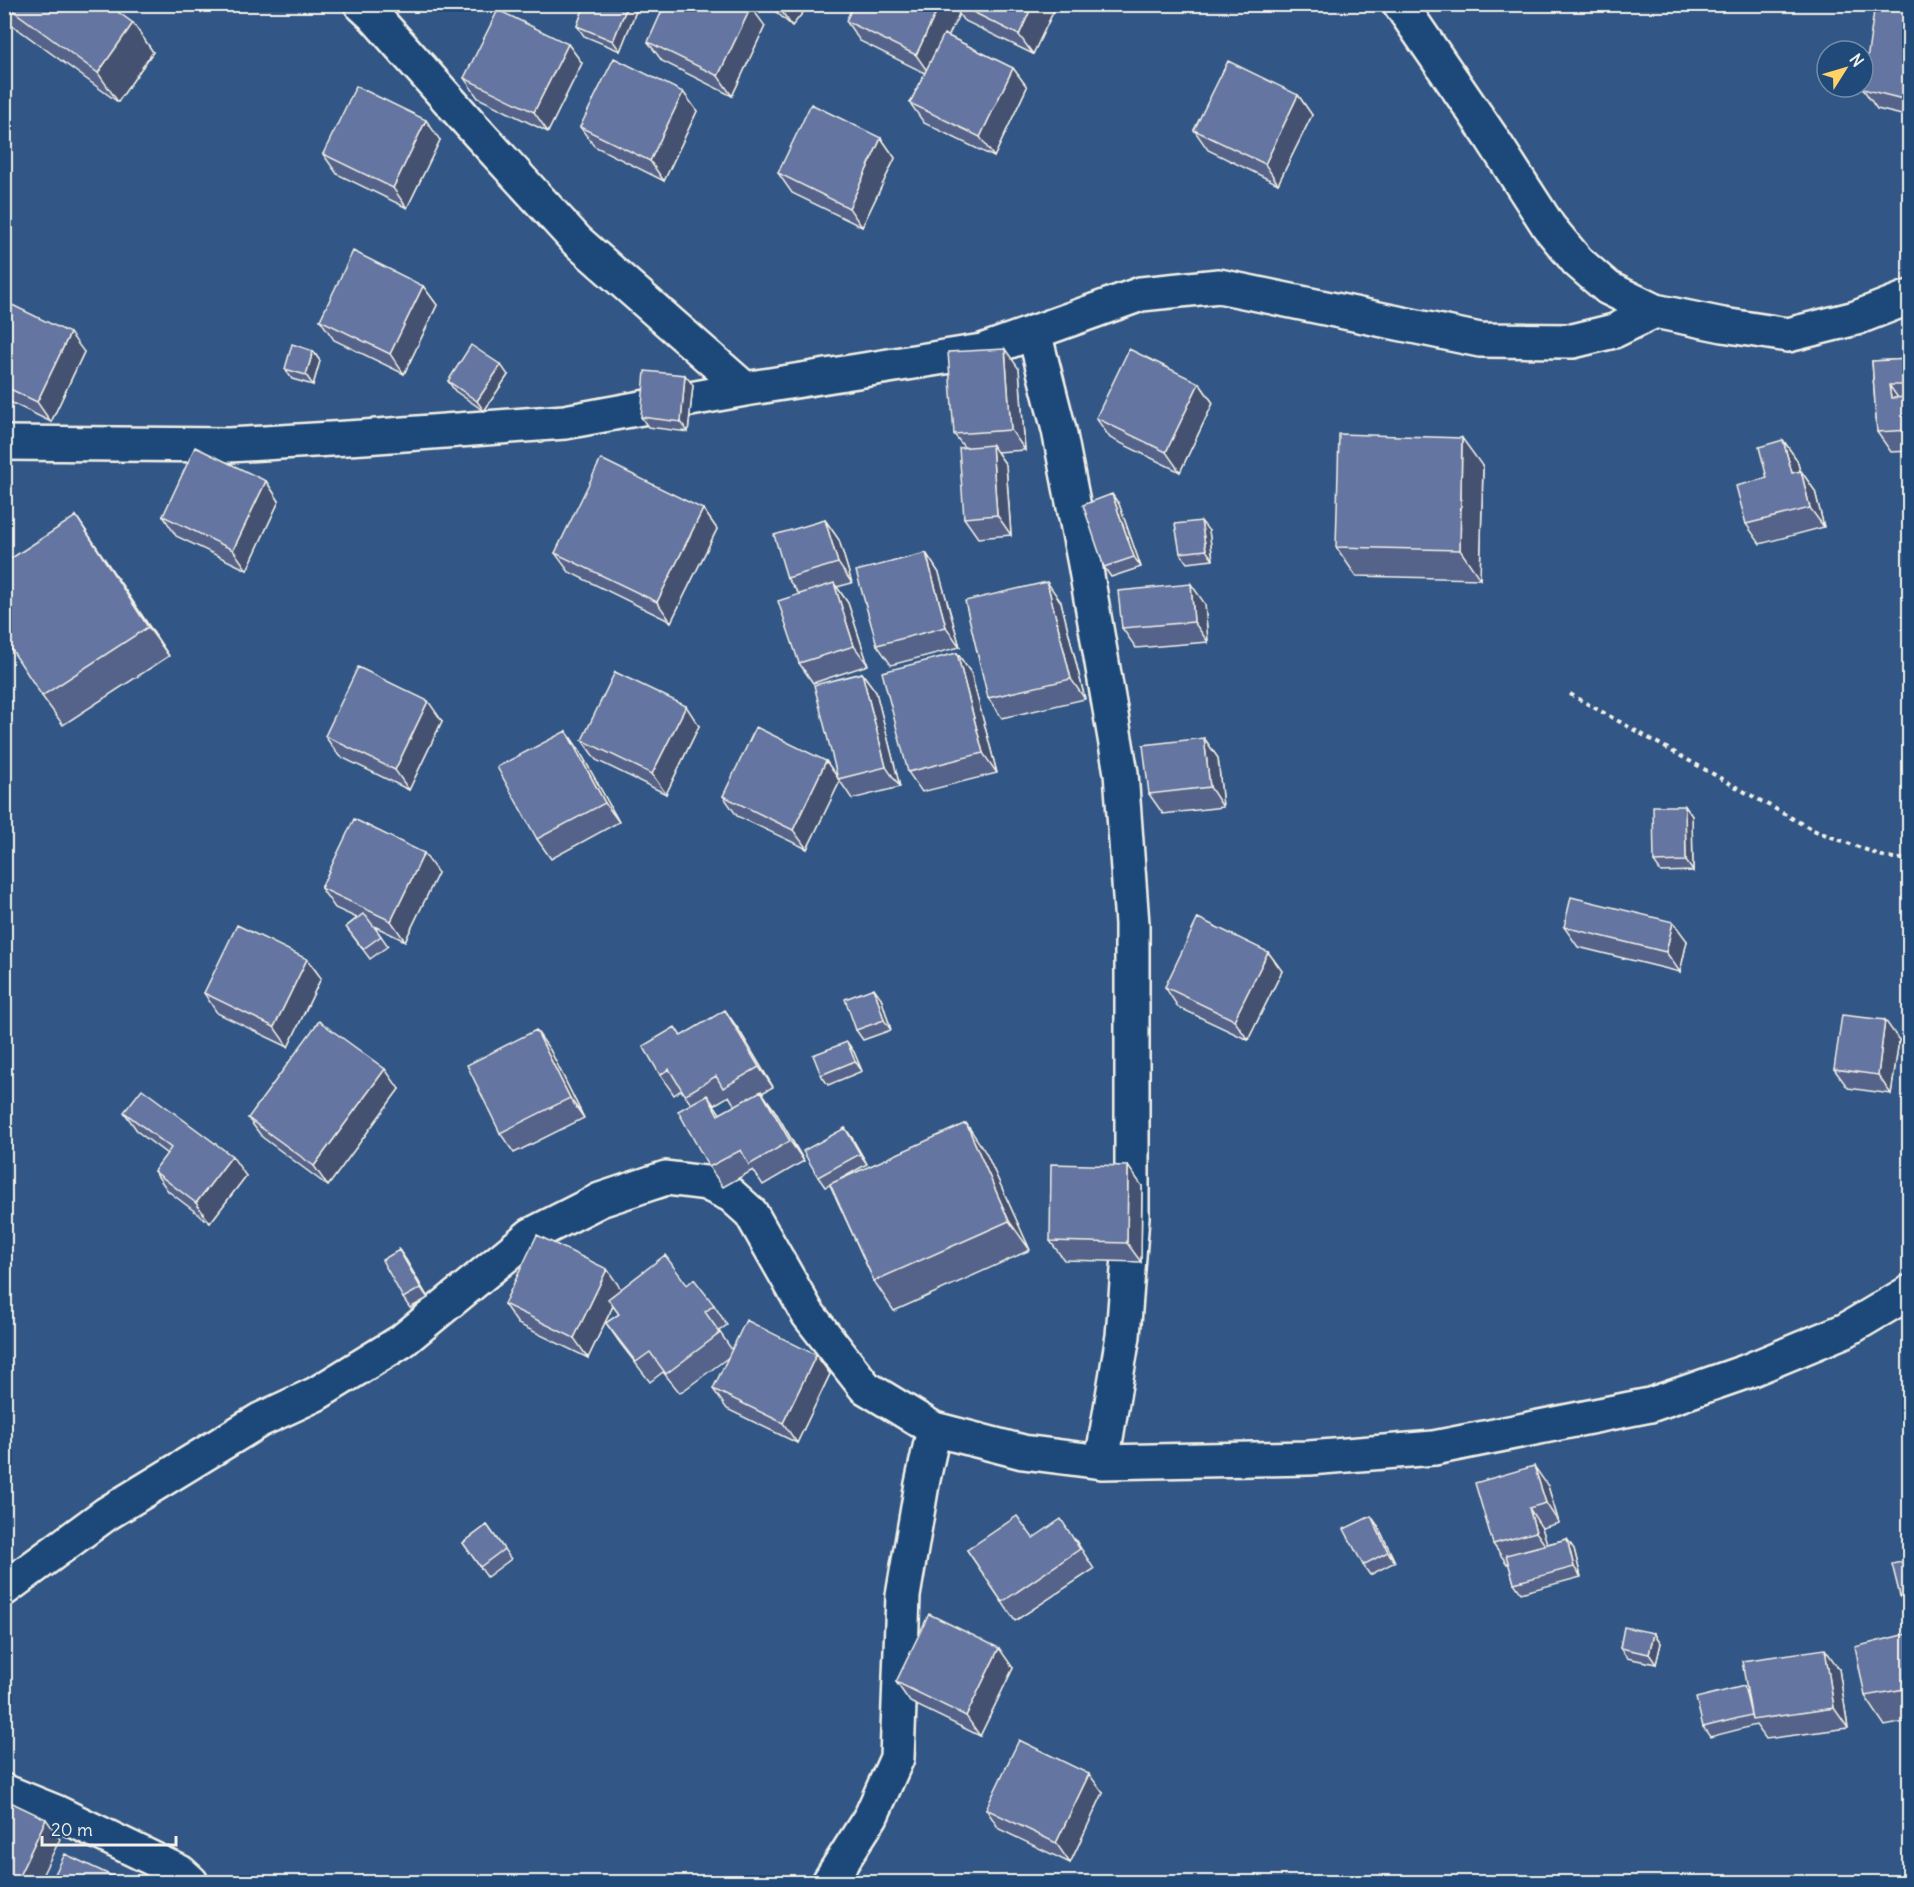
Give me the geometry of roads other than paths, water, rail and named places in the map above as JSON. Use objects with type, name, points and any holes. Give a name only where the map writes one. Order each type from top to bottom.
[{"type":"street","points":[[361,4],[577,241],[745,389]]},
{"type":"street","points":[[1400,4],[1556,236],[1577,261],[1608,288],[1655,311],[1788,335],[1856,318],[1910,297]]},
{"type":"street","points":[[4,443],[229,445],[565,422],[745,389],[982,351],[1141,294],[1219,286],[1480,340],[1573,341],[1614,331],[1655,311]]},
{"type":"street","points":[[1034,332],[1059,430],[1121,773],[1132,924],[1132,1217],[1123,1336],[1102,1462]]},
{"type":"street","points":[[4,1589],[106,1514],[260,1420],[316,1394],[402,1341],[531,1235],[600,1200],[666,1178],[706,1183],[731,1195],[751,1213],[808,1314],[866,1387],[934,1429],[1023,1452],[1102,1462],[1309,1458],[1434,1448],[1650,1405],[1745,1372],[1846,1330],[1910,1292]]},
{"type":"street","points":[[829,1882],[871,1816],[897,1758],[903,1596],[934,1429]]},
{"type":"street","points":[[4,1791],[56,1812],[170,1867],[191,1882]]}]
